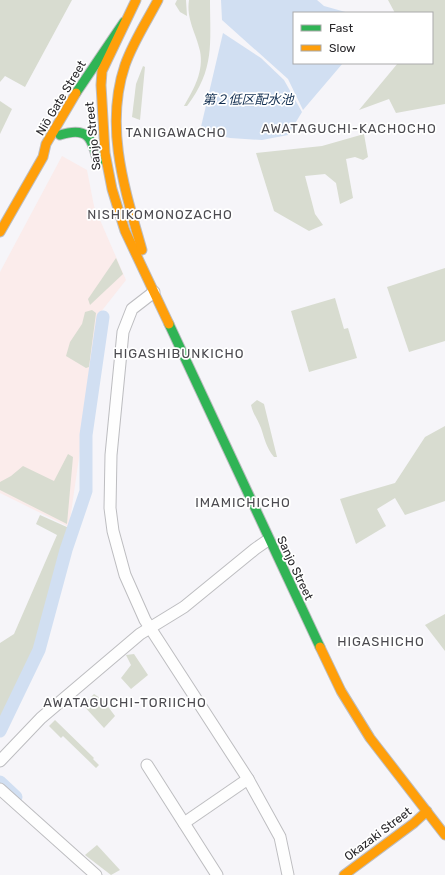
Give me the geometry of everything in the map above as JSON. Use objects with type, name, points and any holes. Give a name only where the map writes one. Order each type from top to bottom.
[{"type":"main road","name":"Sanjo Street","points":[[136,0],[124,22],[102,71],[101,85],[105,153],[112,188],[125,231],[268,540],[347,702],[370,738],[445,835]]},
{"type":"main road","points":[[43,157],[60,135],[133,27],[148,0]]},
{"type":"main road","name":"Sanjo Street","points":[[154,292],[126,193],[118,151],[116,123],[121,80],[125,65],[158,0]]},
{"type":"main road","name":"Niō Gate Street","points":[[0,232],[43,157],[46,144],[89,72],[124,22]]},
{"type":"main road","points":[[60,135],[77,131],[87,134],[93,141],[105,193],[115,222],[137,267],[154,292]]},
{"type":"main road","name":"Okazaki Street","points":[[344,875],[414,824],[427,812]]},
{"type":"street","points":[[154,292],[132,309],[123,332],[110,479],[111,519],[119,552],[133,594],[145,620],[152,628],[248,779],[280,837],[288,875]]},
{"type":"street","points":[[0,761],[41,718],[140,634],[152,628],[184,606],[268,540]]},
{"type":"street","points":[[147,764],[217,875]]},
{"type":"street","points":[[184,823],[248,779]]},
{"type":"street","points":[[0,789],[96,875]]},
{"type":"shaded area","points":[[0,0],[72,0],[25,87],[5,76],[0,82]]},
{"type":"shaded area","points":[[177,0],[186,0],[187,16],[180,12],[175,4]]},
{"type":"shaded area","points":[[189,0],[210,0],[210,43],[207,68],[196,93],[187,106],[184,106],[195,86],[201,66],[200,51],[189,13]]},
{"type":"shaded area","points":[[388,0],[445,0],[445,104],[396,113],[389,99],[359,110],[397,64],[433,64],[433,12],[394,12]]},
{"type":"shaded area","points":[[143,66],[145,67],[140,120],[132,117],[136,84]]},
{"type":"shaded area","points":[[0,101],[12,109],[0,134]]},
{"type":"shaded area","points":[[364,134],[368,157],[363,160],[355,157],[346,159],[353,198],[340,204],[336,183],[325,174],[305,176],[315,214],[323,225],[309,231],[274,211],[256,153],[322,146]]},
{"type":"shaded area","points":[[62,156],[87,170],[94,206],[126,280],[100,313],[69,527],[0,493],[0,272]]},
{"type":"shaded area","points":[[116,258],[123,274],[90,305],[88,299]]},
{"type":"shaded area","points":[[445,268],[445,341],[409,352],[387,287]]},
{"type":"shaded area","points":[[335,298],[344,329],[348,328],[357,358],[309,372],[291,311]]},
{"type":"shaded area","points":[[92,310],[96,313],[89,367],[86,368],[66,356],[70,342],[82,324],[85,312]]},
{"type":"shaded area","points":[[257,400],[264,404],[277,457],[274,457],[267,447],[261,428],[254,414],[251,405]]},
{"type":"shaded area","points":[[445,426],[445,501],[405,515],[395,498],[377,509],[386,526],[356,544],[340,499],[395,483],[425,437]]},
{"type":"shaded area","points":[[68,454],[73,457],[67,524],[0,490],[0,482],[11,476],[23,466],[54,481]]},
{"type":"shaded area","points":[[40,515],[69,528],[57,570],[56,582],[33,650],[0,726],[0,643],[14,634],[57,535],[36,524]]},
{"type":"shaded area","points":[[445,614],[445,651],[425,625]]},
{"type":"shaded area","points":[[134,654],[148,675],[131,689],[121,678],[131,665],[126,655]]},
{"type":"shaded area","points":[[94,694],[103,700],[115,716],[104,728],[83,705]]},
{"type":"shaded area","points":[[55,720],[94,758],[93,759],[99,765],[96,768],[63,736],[61,738],[49,726]]},
{"type":"shaded area","points":[[97,845],[120,870],[111,875],[85,855]]},
{"type":"water","points":[[221,0],[317,0],[324,6],[345,12],[293,12],[293,64],[342,64],[303,110],[288,79],[222,20]]},
{"type":"water","name":"第２低区配水池","points":[[223,33],[261,58],[284,80],[302,112],[288,135],[262,140],[230,138],[200,131]]},
{"type":"waterway","points":[[0,731],[39,650],[66,550],[86,491],[86,435],[103,317]]},
{"type":"waterway","points":[[0,782],[16,797]]},
{"type":"traffic: fast","points":[[76,93],[124,22]]},
{"type":"traffic: fast","points":[[60,135],[77,132],[83,133],[91,141],[98,163]]},
{"type":"traffic: fast","points":[[169,324],[320,647]]},
{"type":"traffic: slow","points":[[136,0],[102,71],[101,85],[105,153],[112,189],[125,231],[169,324]]},
{"type":"traffic: slow","points":[[142,250],[129,204],[119,158],[116,112],[119,88],[128,56],[158,0]]},
{"type":"traffic: slow","points":[[0,232],[43,157],[46,144],[76,93]]},
{"type":"traffic: slow","points":[[320,647],[341,691],[370,738],[445,835]]},
{"type":"traffic: slow","points":[[344,875],[414,823],[427,811]]},
{"type":"district","name":"AWATAGUCHI-KACHOCHO","points":[[349,128]]},
{"type":"district","name":"TANIGAWACHO","points":[[176,132]]},
{"type":"district","name":"NISHIKOMONOZACHO","points":[[160,214]]},
{"type":"district","name":"HIGASHIBUNKICHO","points":[[179,353]]},
{"type":"district","name":"IMAMICHICHO","points":[[243,502]]},
{"type":"district","name":"HIGASHICHO","points":[[381,641]]},
{"type":"district","name":"AWATAGUCHI-TORIICHO","points":[[125,702]]}]
